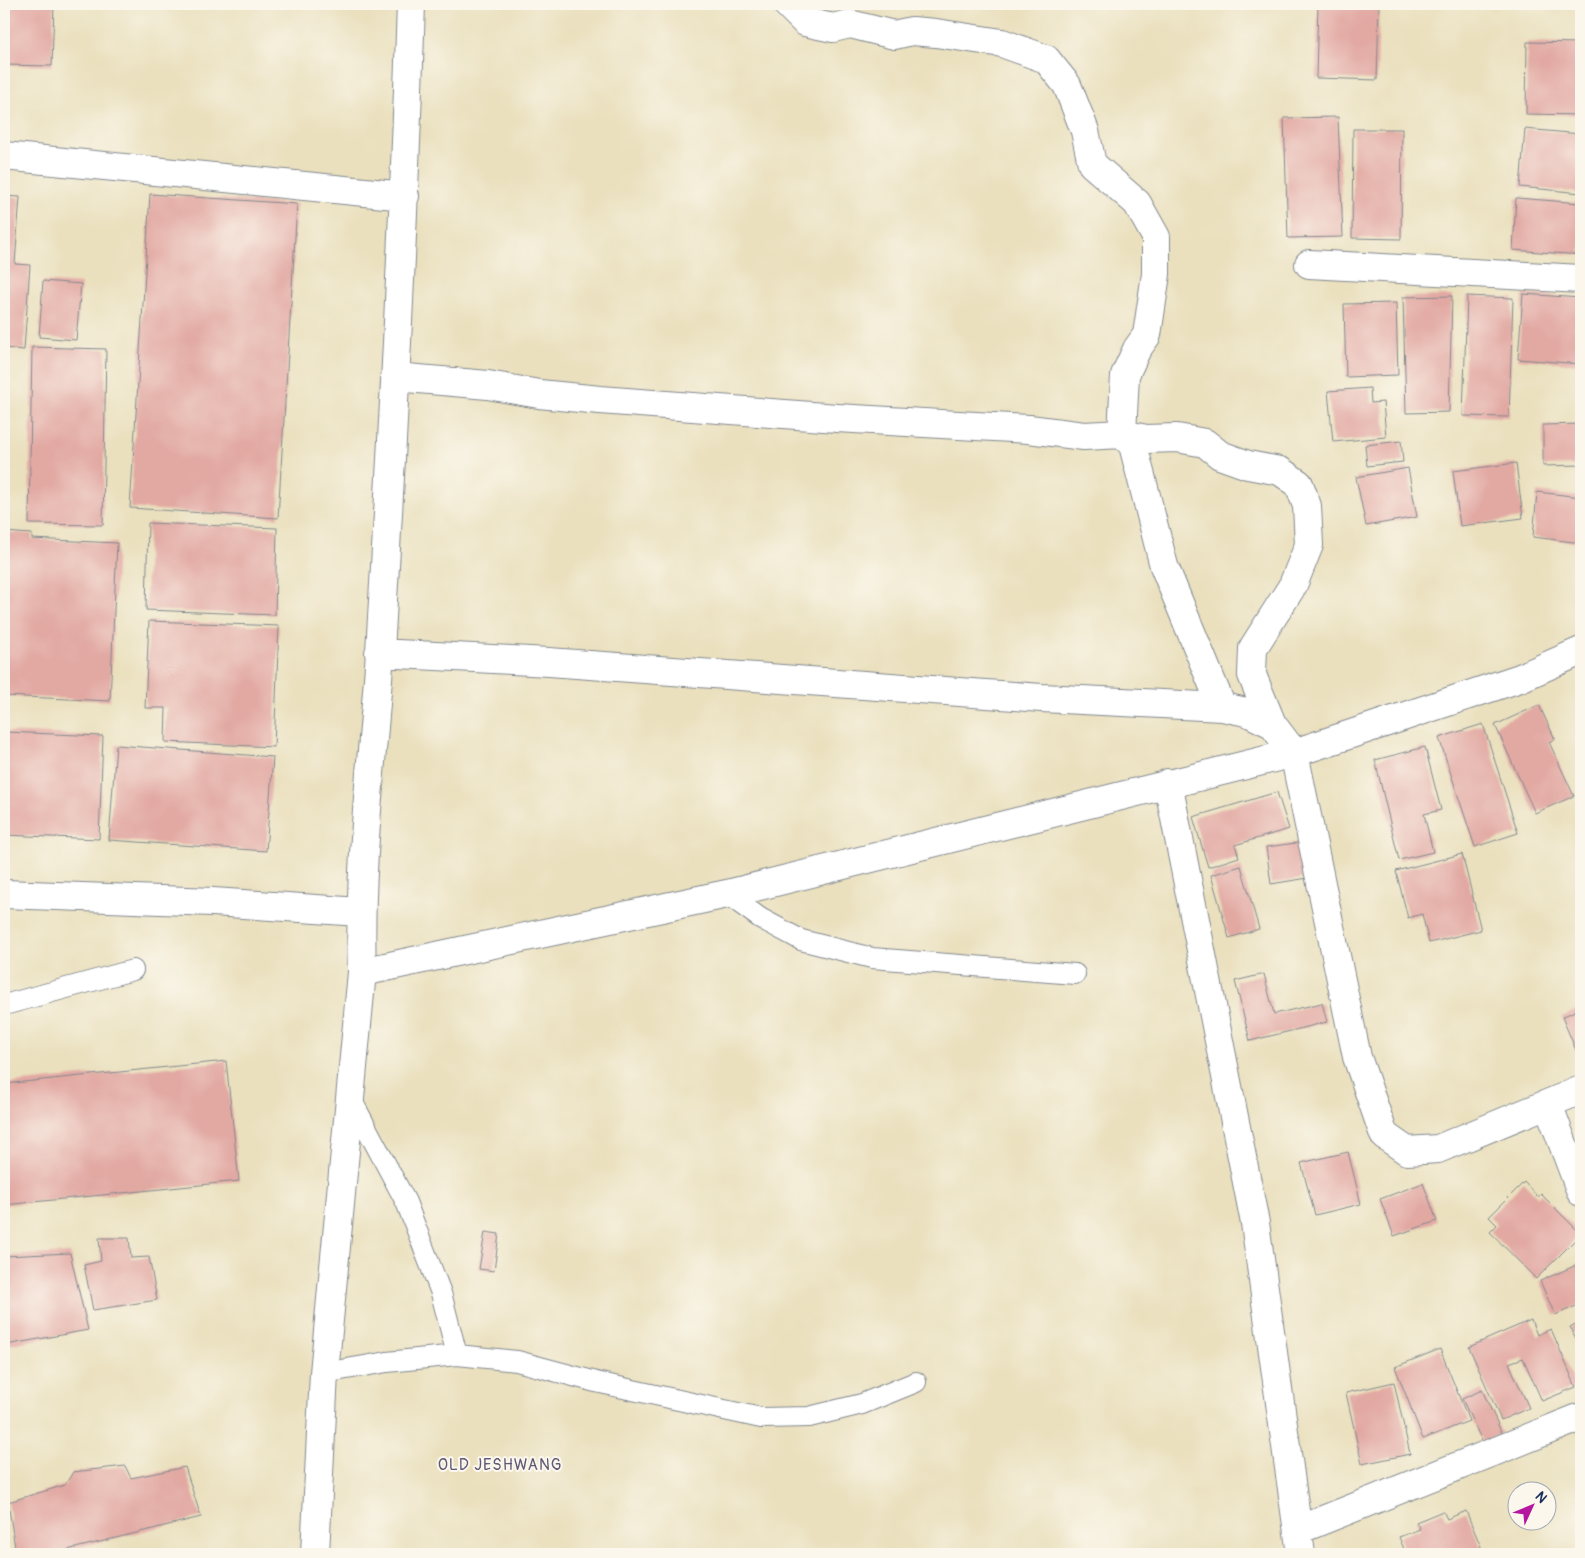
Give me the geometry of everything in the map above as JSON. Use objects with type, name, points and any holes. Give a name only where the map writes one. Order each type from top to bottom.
[{"type":"street","points":[[316,1554],[324,1373],[362,972],[360,912],[379,653],[395,377],[405,196],[412,4]]},
{"type":"street","points":[[787,4],[805,22],[832,28],[850,24],[894,35],[912,31],[928,32],[1002,43],[1046,59],[1067,85],[1084,131],[1092,164],[1137,203],[1156,237],[1156,274],[1149,308],[1147,335],[1137,349],[1125,375],[1122,434],[1133,445],[1164,566],[1222,706]]},
{"type":"street","points":[[4,156],[405,196]]},
{"type":"street","points":[[1309,264],[1581,279]]},
{"type":"street","points":[[395,377],[488,385],[539,394],[609,400],[1029,429],[1084,436],[1122,434],[1146,439],[1177,438],[1205,444],[1220,455],[1248,465],[1280,471],[1300,484],[1307,506],[1309,544],[1293,586],[1253,648],[1252,675],[1272,724],[1294,753],[1357,1057],[1384,1135],[1408,1151],[1438,1149],[1581,1090]]},
{"type":"street","points":[[362,972],[727,894],[1294,753],[1520,678],[1581,651]]},
{"type":"street","points":[[379,653],[549,662],[1042,698],[1222,706],[1247,712],[1272,724]]},
{"type":"street","points":[[1168,783],[1255,1223],[1299,1542],[1581,1417]]},
{"type":"street","points":[[4,894],[213,902],[360,912]]},
{"type":"street","points":[[1548,1104],[1581,1192]]},
{"type":"lane","points":[[727,894],[760,918],[801,940],[872,958],[1075,974]]},
{"type":"lane","points":[[4,1005],[133,970]]},
{"type":"lane","points":[[350,1097],[406,1202],[441,1294],[457,1355]]},
{"type":"lane","points":[[324,1373],[388,1362],[457,1355],[517,1361],[596,1382],[761,1418],[809,1417],[862,1404],[916,1382]]},
{"type":"building","points":[[4,4],[54,4],[52,66],[4,65]]},
{"type":"building","points":[[1318,4],[1379,4],[1377,80],[1316,78]]},
{"type":"building","points":[[1527,42],[1581,43],[1581,115],[1526,114]]},
{"type":"building","points":[[1338,117],[1343,237],[1288,238],[1284,118]]},
{"type":"building","points":[[1353,129],[1402,129],[1401,239],[1352,238]]},
{"type":"building","points":[[1525,129],[1581,134],[1581,193],[1520,187]]},
{"type":"building","points":[[150,194],[297,204],[278,518],[130,508]]},
{"type":"building","points":[[4,196],[20,197],[15,264],[30,265],[24,350],[4,348]]},
{"type":"building","points":[[1516,198],[1581,203],[1581,255],[1513,250]]},
{"type":"building","points":[[43,281],[81,284],[76,340],[39,337]]},
{"type":"building","points":[[1523,294],[1581,298],[1581,364],[1518,359]]},
{"type":"building","points":[[1452,296],[1449,412],[1406,413],[1403,297]]},
{"type":"building","points":[[1467,296],[1513,298],[1509,417],[1463,416]]},
{"type":"building","points":[[1396,303],[1398,375],[1346,377],[1344,304]]},
{"type":"building","points":[[32,347],[106,349],[103,525],[29,524]]},
{"type":"building","points":[[1370,388],[1371,403],[1383,402],[1386,437],[1333,442],[1328,391]]},
{"type":"building","points":[[1581,424],[1581,465],[1543,466],[1543,425]]},
{"type":"building","points":[[1401,441],[1403,462],[1367,466],[1365,445]]},
{"type":"building","points":[[1516,463],[1523,518],[1460,526],[1453,471]]},
{"type":"building","points":[[1408,468],[1417,517],[1366,526],[1356,477]]},
{"type":"building","points":[[1537,492],[1581,497],[1581,543],[1533,537]]},
{"type":"building","points":[[148,523],[277,528],[275,615],[146,610]]},
{"type":"building","points":[[4,532],[32,534],[32,539],[117,543],[110,701],[4,696]]},
{"type":"building","points":[[149,621],[279,626],[274,747],[165,742],[166,708],[145,708]]},
{"type":"building","points":[[1539,705],[1555,739],[1549,742],[1574,796],[1535,813],[1495,725]]},
{"type":"building","points":[[1483,724],[1518,833],[1475,847],[1439,738]]},
{"type":"building","points":[[4,732],[103,736],[99,839],[4,835]]},
{"type":"building","points":[[116,745],[273,757],[266,851],[109,840]]},
{"type":"building","points":[[1425,747],[1441,810],[1424,814],[1433,852],[1399,860],[1375,760]]},
{"type":"building","points":[[1277,792],[1289,829],[1235,845],[1239,857],[1208,867],[1193,817]]},
{"type":"building","points":[[1303,842],[1308,878],[1271,884],[1266,847]]},
{"type":"building","points":[[1462,854],[1481,930],[1429,943],[1422,914],[1408,918],[1396,871]]},
{"type":"building","points":[[1241,866],[1259,929],[1229,938],[1211,875]]},
{"type":"building","points":[[1264,974],[1274,1014],[1322,1003],[1327,1022],[1250,1041],[1235,981]]},
{"type":"building","points":[[1581,1008],[1581,1062],[1562,1017]]},
{"type":"building","points":[[226,1061],[239,1181],[4,1205],[4,1084]]},
{"type":"building","points":[[1348,1152],[1361,1204],[1315,1215],[1301,1163]]},
{"type":"building","points":[[1524,1182],[1538,1197],[1541,1194],[1581,1234],[1536,1279],[1490,1232],[1497,1225],[1489,1217]]},
{"type":"building","points":[[1423,1183],[1437,1221],[1394,1236],[1380,1199]]},
{"type":"building","points":[[485,1232],[499,1234],[494,1271],[479,1269]]},
{"type":"building","points":[[99,1238],[129,1238],[131,1258],[149,1257],[157,1300],[93,1310],[84,1265],[101,1261]]},
{"type":"building","points":[[70,1253],[88,1330],[6,1345],[4,1333],[4,1256]]},
{"type":"building","points":[[1581,1263],[1581,1304],[1555,1315],[1540,1281]]},
{"type":"building","points":[[1531,1320],[1537,1335],[1551,1329],[1576,1387],[1542,1401],[1523,1358],[1509,1363],[1529,1408],[1501,1420],[1469,1347]]},
{"type":"building","points":[[1581,1321],[1581,1348],[1570,1327]]},
{"type":"building","points":[[1440,1349],[1469,1421],[1423,1439],[1395,1367]]},
{"type":"building","points":[[1394,1382],[1410,1454],[1362,1464],[1346,1393]]},
{"type":"building","points":[[1482,1390],[1502,1433],[1483,1443],[1462,1399]]},
{"type":"building","points":[[125,1466],[131,1478],[185,1467],[201,1517],[51,1554],[16,1554],[8,1502],[65,1485],[73,1472]]},
{"type":"building","points":[[1443,1511],[1447,1519],[1466,1511],[1484,1554],[1406,1554],[1399,1537],[1420,1529],[1416,1522]]},
{"type":"district","name":"OLD JESHWANG","points":[[500,1465]]}]
